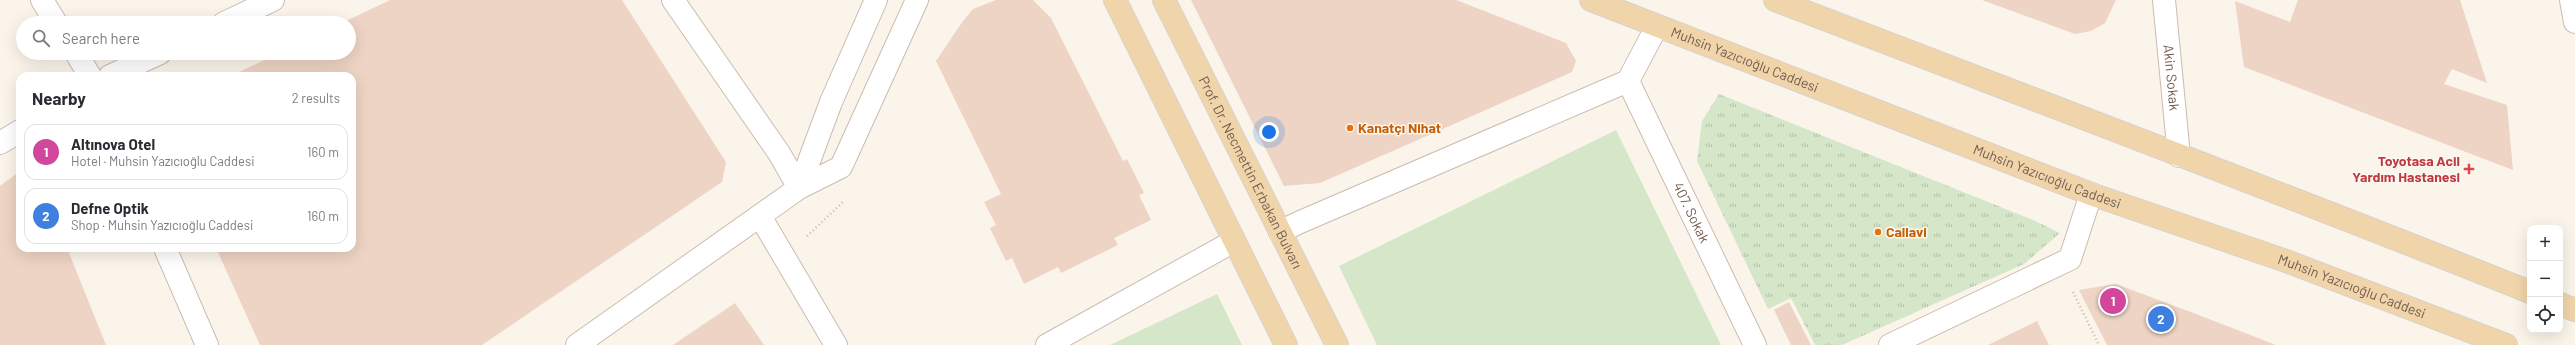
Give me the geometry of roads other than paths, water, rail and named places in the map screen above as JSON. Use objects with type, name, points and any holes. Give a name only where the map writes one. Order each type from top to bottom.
[{"type":"main road","points":[[1115,0],[1286,345]]},
{"type":"main road","name":"Prof. Dr. Necmettin Erbakan Bulvarı","points":[[1164,0],[1337,345]]},
{"type":"main road","name":"Muhsin Yazıcıoğlu Caddesi","points":[[1591,0],[2091,194],[2286,261],[2506,345]]},
{"type":"main road","points":[[1775,0],[2179,156],[2307,203],[2527,291]]},
{"type":"main road","points":[[2563,305],[2575,310]]},
{"type":"street","points":[[42,0],[52,16]]},
{"type":"street","points":[[239,16],[273,0]]},
{"type":"street","points":[[673,0],[779,153],[799,188]]},
{"type":"street","points":[[799,188],[831,102],[876,0]]},
{"type":"street","points":[[577,345],[799,188],[841,167],[917,0]]},
{"type":"street","name":"Akin Sokak","points":[[2164,0],[2179,156]]},
{"type":"street","points":[[2571,0],[2575,22]]},
{"type":"street","points":[[1280,232],[1628,80],[1657,26]]},
{"type":"street","points":[[80,60],[88,72]]},
{"type":"street","points":[[119,72],[145,60]]},
{"type":"street","name":"407. Sokak","points":[[1628,80],[1755,345]]},
{"type":"street","points":[[0,144],[16,134]]},
{"type":"street","points":[[1890,345],[2070,259],[2091,194]]},
{"type":"street","points":[[760,216],[836,345]]},
{"type":"street","points":[[1047,345],[1234,241]]},
{"type":"street","points":[[167,252],[207,345]]},
{"type":"place","name":"Kanatçı Nihat","points":[[1350,128]]},
{"type":"place","name":"Toyotasa Acil Yardım Hastanesi","points":[[2469,169]]},
{"type":"place","name":"Callavi","points":[[1878,232]]},
{"type":"place","name":"Altınova Otel","points":[[2113,301]]},
{"type":"place","name":"Defne Optik","points":[[2161,319]]}]
